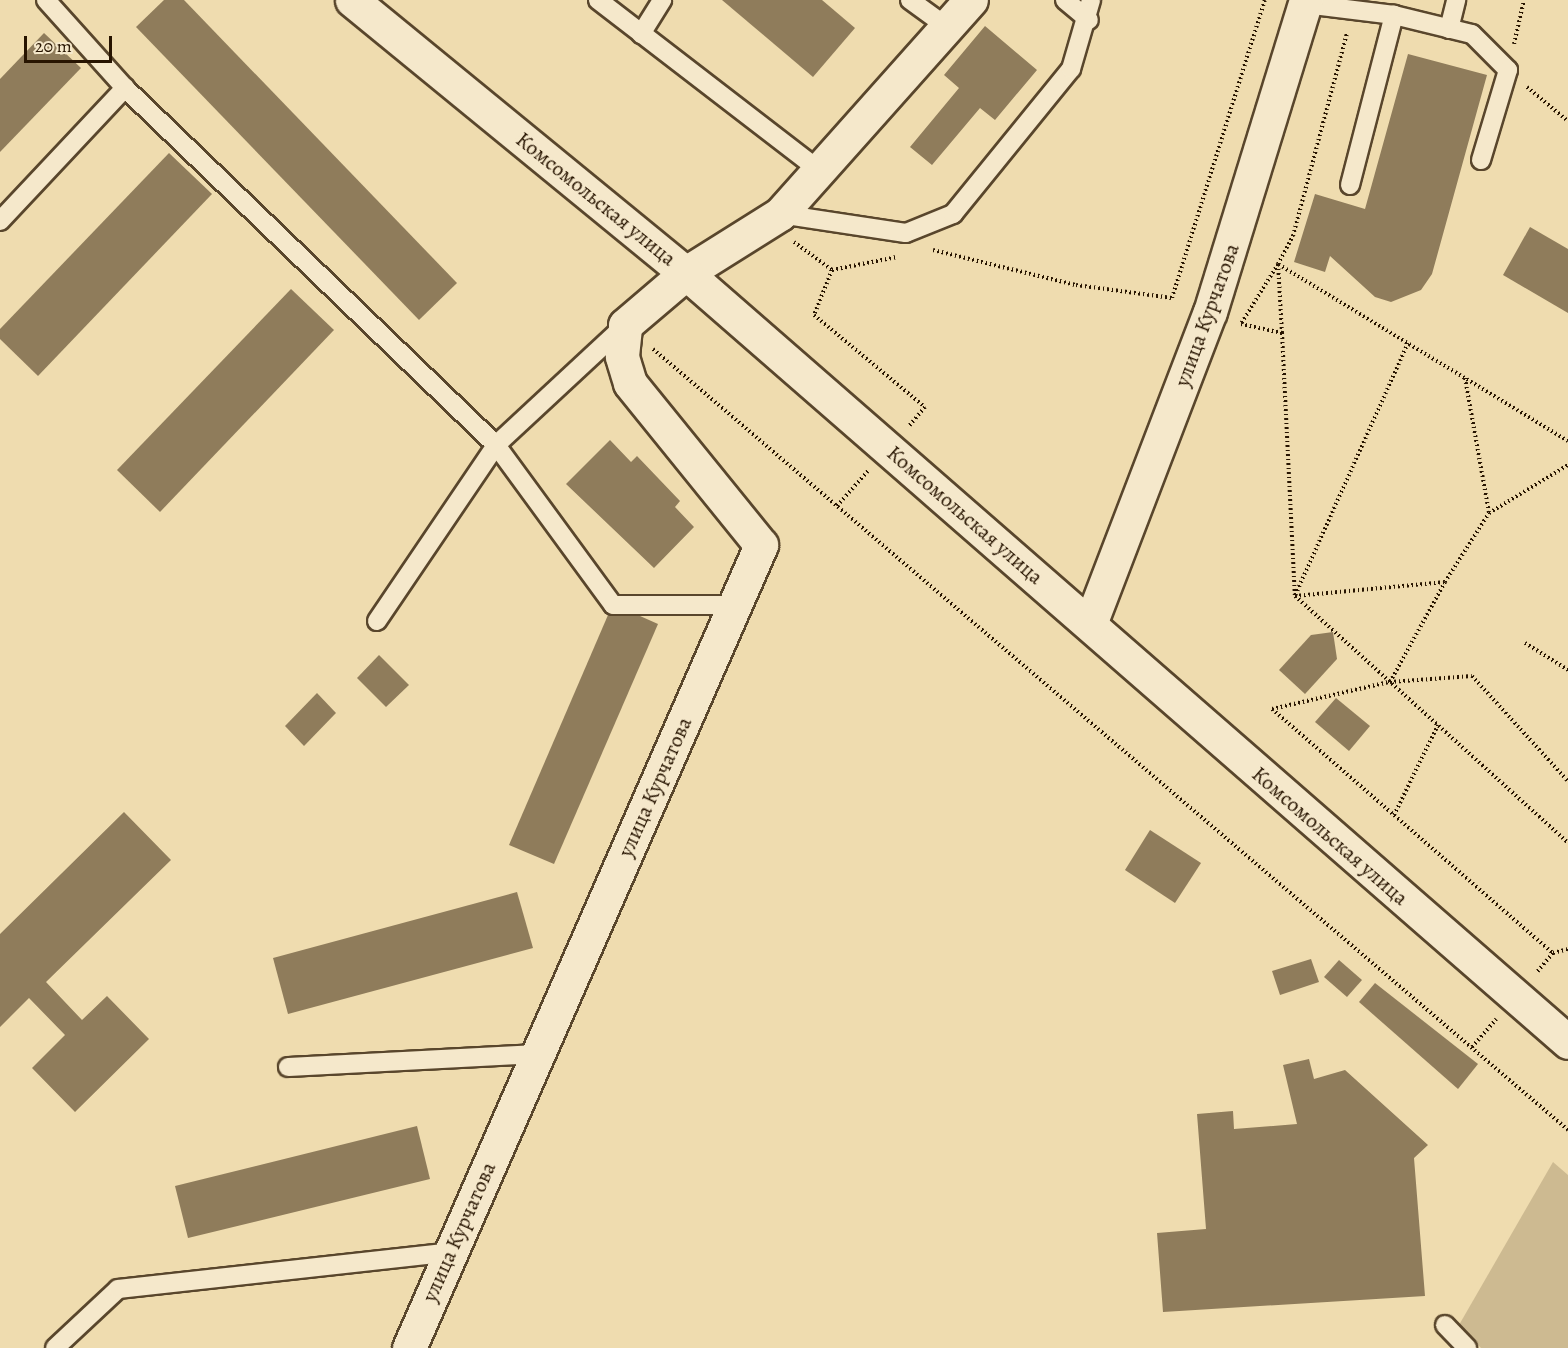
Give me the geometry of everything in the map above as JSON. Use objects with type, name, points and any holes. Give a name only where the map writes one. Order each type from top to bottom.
[{"type":"main road","name":"Комсомольская улица","points":[[352,0],[686,273],[1568,1042]]},
{"type":"main road","points":[[625,325],[686,273],[773,218],[971,0]]},
{"type":"main road","name":"улица Курчатова","points":[[1090,624],[1210,312],[1305,2]]},
{"type":"main road","name":"улица Курчатова","points":[[409,1348],[761,545],[630,383],[622,356],[625,325]]},
{"type":"lane","points":[[46,0],[125,88],[496,445],[613,605],[734,604]]},
{"type":"lane","points":[[598,0],[819,170]]},
{"type":"lane","points":[[641,34],[662,0]]},
{"type":"lane","points":[[910,0],[947,27]]},
{"type":"lane","points":[[1065,0],[1089,20]]},
{"type":"lane","points":[[773,218],[906,233],[953,214],[1071,69],[1089,20],[1091,0]]},
{"type":"lane","points":[[1449,29],[1456,0]]},
{"type":"lane","points":[[1305,2],[1394,15],[1472,34],[1508,70],[1481,160]]},
{"type":"lane","points":[[1350,185],[1394,15]]},
{"type":"lane","points":[[0,221],[125,88]]},
{"type":"lane","points":[[377,621],[496,445],[625,325]]},
{"type":"lane","points":[[288,1067],[538,1054]]},
{"type":"lane","points":[[55,1348],[118,1289],[451,1252]]},
{"type":"lane","points":[[1445,1324],[1467,1348]]},
{"type":"path","points":[[919,253],[941,248],[1076,285],[1172,298],[1265,0]]},
{"type":"path","points":[[1282,333],[1241,324],[1293,236],[1353,10]]},
{"type":"path","points":[[773,218],[832,270],[908,255]]},
{"type":"path","points":[[1278,264],[1295,596],[1568,843]]},
{"type":"path","points":[[1278,264],[1568,441]]},
{"type":"path","points":[[625,325],[1568,1130]]},
{"type":"path","points":[[1295,596],[1408,343]]},
{"type":"path","points":[[1465,378],[1489,513]]},
{"type":"path","points":[[1390,682],[1445,582],[1489,513],[1568,465]]},
{"type":"path","points":[[1295,596],[1445,582]]},
{"type":"path","points":[[1525,643],[1568,670]]},
{"type":"path","points":[[1554,953],[1272,709],[1390,682],[1472,676],[1568,781]]},
{"type":"path","points":[[1395,815],[1438,725]]},
{"type":"path","points":[[1472,1047],[1554,953],[1568,948]]},
{"type":"shaded area","points":[[1553,1162],[1568,1175],[1568,1348],[1481,1348],[1459,1325]]},
{"type":"building","points":[[164,0],[184,0],[457,283],[419,320],[136,27]]},
{"type":"building","points":[[722,0],[822,0],[855,28],[813,77]]},
{"type":"building","points":[[985,26],[1037,70],[995,120],[980,108],[932,165],[910,147],[959,88],[944,75]]},
{"type":"building","points":[[44,33],[81,68],[0,152],[0,79]]},
{"type":"building","points":[[1408,54],[1487,75],[1432,274],[1421,290],[1391,302],[1375,297],[1330,256],[1325,272],[1294,262],[1315,194],[1365,209]]},
{"type":"building","points":[[169,153],[212,194],[38,376],[0,339],[0,329]]},
{"type":"building","points":[[1530,227],[1568,249],[1568,313],[1503,275]]},
{"type":"building","points":[[291,289],[334,330],[160,512],[117,470]]},
{"type":"building","points":[[610,440],[631,462],[637,456],[680,501],[675,507],[694,527],[654,568],[566,484]]},
{"type":"building","points":[[608,615],[640,616],[658,624],[554,864],[509,845]]},
{"type":"building","points":[[1333,632],[1337,659],[1305,694],[1279,670],[1311,635]]},
{"type":"building","points":[[379,655],[409,685],[386,707],[357,678]]},
{"type":"building","points":[[317,693],[336,713],[304,746],[285,726]]},
{"type":"building","points":[[1336,698],[1370,726],[1349,751],[1315,722]]},
{"type":"building","points":[[124,812],[171,860],[46,982],[82,1020],[107,996],[149,1039],[75,1112],[32,1068],[65,1035],[29,998],[0,1027],[0,934]]},
{"type":"building","points":[[1150,830],[1201,863],[1175,903],[1125,870]]},
{"type":"building","points":[[517,892],[533,948],[288,1014],[273,958]]},
{"type":"building","points":[[1311,959],[1319,982],[1280,995],[1272,971]]},
{"type":"building","points":[[1339,960],[1362,980],[1347,997],[1324,977]]},
{"type":"building","points":[[1375,983],[1478,1064],[1458,1089],[1359,1002]]},
{"type":"building","points":[[1309,1059],[1314,1079],[1345,1070],[1428,1145],[1414,1158],[1425,1296],[1163,1312],[1157,1233],[1206,1229],[1197,1114],[1233,1111],[1234,1129],[1297,1124],[1283,1065]]},
{"type":"building","points":[[417,1126],[430,1179],[188,1238],[175,1186]]}]
